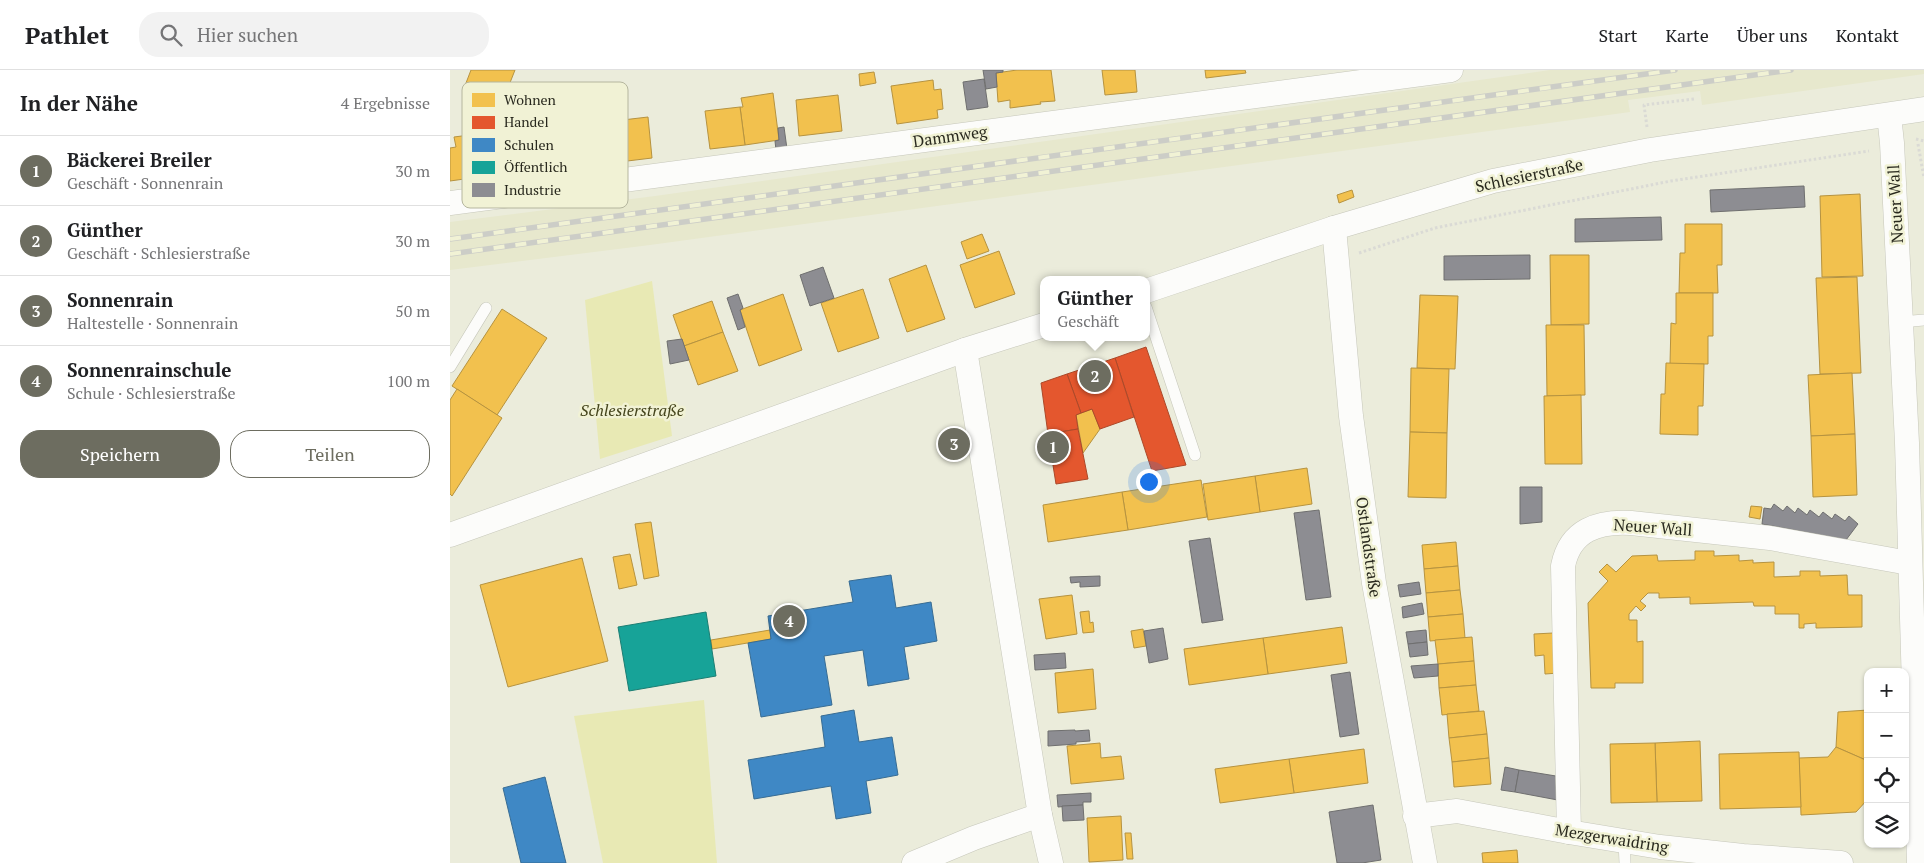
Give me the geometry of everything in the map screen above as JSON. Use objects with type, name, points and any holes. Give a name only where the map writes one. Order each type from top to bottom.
[{"type":"street","name":"Dammweg","points":[[628,179],[1451,70]]},
{"type":"street","name":"Schlesierstraße","points":[[1150,290],[1334,228],[1494,181],[1650,150],[1924,109]]},
{"type":"street","name":"Neuer Wall","points":[[1889,115],[1907,443],[1919,863]]},
{"type":"street","name":"Ostlandstraße","points":[[1334,228],[1351,416],[1374,583],[1425,863]]},
{"type":"street","points":[[450,535],[965,350],[1040,326]]},
{"type":"street","points":[[965,350],[1040,815],[1051,863]]},
{"type":"street","name":"Neuer Wall","points":[[1569,832],[1563,566],[1568,547],[1588,529],[1615,522],[1631,523],[1770,538],[1909,563]]},
{"type":"street","name":"Mezgerwaidring","points":[[1416,816],[1456,811],[1569,832],[1625,852],[1743,856],[1841,863]]},
{"type":"street","points":[[914,863],[974,838],[1040,815]]},
{"type":"lane","points":[[450,367],[486,308]]},
{"type":"lane","points":[[1150,319],[1194,455]]},
{"type":"lane","points":[[1901,322],[1924,320]]},
{"type":"path","points":[[1650,150],[1644,105],[1694,99]]},
{"type":"path","points":[[1924,134],[1916,139],[1924,141]]},
{"type":"path","points":[[1337,260],[1435,228],[1671,181],[1876,150],[1892,143]]},
{"type":"shaded area","points":[[1550,70],[1924,70],[1924,74],[1702,105],[1700,91],[1628,100],[1630,112],[650,245],[450,270],[450,222],[560,208],[628,208],[628,199]]},
{"type":"green space","name":"Schlesierstraße","points":[[652,281],[672,436],[600,459],[585,300]]},
{"type":"green space","points":[[704,700],[717,863],[603,863],[574,716]]},
{"type":"building: Wohnen","points":[[471,70],[515,70],[510,82],[466,82]]},
{"type":"building: Wohnen","points":[[1017,70],[1051,70],[1055,101],[1010,108],[1010,100],[998,102],[996,73]]},
{"type":"building: Wohnen","points":[[1102,70],[1135,70],[1137,92],[1105,95]]},
{"type":"building: Wohnen","points":[[1205,70],[1245,70],[1246,73],[1206,78]]},
{"type":"building: Wohnen","points":[[874,72],[876,83],[860,86],[859,74]]},
{"type":"building: Wohnen","points":[[933,80],[934,90],[941,89],[943,109],[937,110],[938,118],[897,124],[891,86]]},
{"type":"building: Wohnen","points":[[773,93],[779,140],[745,145],[740,107],[743,107],[741,98]]},
{"type":"building: Wohnen","points":[[838,95],[842,131],[799,136],[796,100]]},
{"type":"building: Wohnen","points":[[740,107],[745,145],[710,149],[705,111]]},
{"type":"building: Wohnen","points":[[648,117],[652,158],[628,161],[628,119]]},
{"type":"building: Wohnen","points":[[462,136],[462,179],[450,181],[450,148],[456,147],[454,137]]},
{"type":"building: Wohnen","points":[[1352,190],[1354,197],[1339,203],[1337,195]]},
{"type":"building: Wohnen","points":[[1860,194],[1863,276],[1822,277],[1820,196]]},
{"type":"building: Wohnen","points":[[1685,224],[1722,224],[1722,265],[1717,265],[1718,293],[1679,293],[1680,253],[1685,253]]},
{"type":"building: Wohnen","points":[[982,234],[989,251],[967,259],[961,242]]},
{"type":"building: Wohnen","points":[[999,251],[1015,294],[975,308],[960,265]]},
{"type":"building: Wohnen","points":[[1550,255],[1589,255],[1589,324],[1551,325]]},
{"type":"building: Wohnen","points":[[926,265],[945,319],[907,332],[889,279]]},
{"type":"building: Wohnen","points":[[1857,277],[1861,373],[1820,374],[1816,278]]},
{"type":"building: Wohnen","points":[[863,289],[879,338],[838,352],[821,303]]},
{"type":"building: Wohnen","points":[[1676,293],[1713,293],[1713,336],[1708,336],[1708,364],[1670,364],[1671,323],[1676,324]]},
{"type":"building: Wohnen","points":[[783,294],[802,350],[759,366],[740,310]]},
{"type":"building: Wohnen","points":[[1420,295],[1458,296],[1455,369],[1417,368]]},
{"type":"building: Wohnen","points":[[712,301],[723,332],[684,346],[673,315]]},
{"type":"building: Wohnen","points":[[502,309],[547,338],[497,415],[452,386]]},
{"type":"building: Wohnen","points":[[1546,325],[1584,325],[1585,395],[1547,396]]},
{"type":"building: Wohnen","points":[[723,332],[738,371],[698,385],[684,346]]},
{"type":"building: Wohnen","points":[[1666,363],[1704,364],[1703,406],[1698,406],[1698,435],[1660,434],[1661,394],[1665,394]]},
{"type":"building: Wohnen","points":[[1411,368],[1449,369],[1447,433],[1410,432]]},
{"type":"building: Wohnen","points":[[1852,373],[1855,434],[1811,436],[1808,375]]},
{"type":"building: Wohnen","points":[[457,389],[502,418],[452,496],[450,494],[450,400]]},
{"type":"building: Wohnen","points":[[1581,395],[1582,464],[1545,464],[1544,396]]},
{"type":"building: Wohnen","points":[[1092,409],[1100,429],[1083,453],[1076,415]]},
{"type":"building: Wohnen","points":[[1410,432],[1447,433],[1446,498],[1408,497]]},
{"type":"building: Wohnen","points":[[1855,434],[1857,495],[1813,497],[1811,436]]},
{"type":"building: Wohnen","points":[[1307,468],[1312,504],[1260,512],[1255,476]]},
{"type":"building: Wohnen","points":[[1255,476],[1260,512],[1208,520],[1203,484]]},
{"type":"building: Wohnen","points":[[1201,480],[1207,517],[1128,530],[1122,492]]},
{"type":"building: Wohnen","points":[[1122,492],[1128,530],[1048,542],[1043,505]]},
{"type":"building: Wohnen","points":[[1751,506],[1762,507],[1760,519],[1749,517]]},
{"type":"building: Wohnen","points":[[651,522],[659,576],[644,579],[635,524]]},
{"type":"building: Wohnen","points":[[1456,542],[1458,566],[1424,569],[1422,545]]},
{"type":"building: Wohnen","points":[[1695,551],[1714,551],[1714,556],[1739,555],[1739,561],[1753,560],[1753,563],[1774,562],[1774,577],[1800,576],[1800,571],[1820,571],[1820,576],[1847,575],[1848,595],[1862,595],[1862,627],[1816,628],[1816,623],[1804,624],[1804,628],[1799,628],[1799,614],[1775,614],[1775,606],[1754,606],[1753,602],[1690,604],[1690,597],[1659,598],[1659,593],[1648,593],[1640,601],[1646,606],[1641,611],[1636,606],[1629,614],[1629,620],[1637,620],[1637,642],[1643,641],[1643,683],[1615,683],[1615,688],[1591,688],[1588,603],[1608,581],[1599,572],[1607,564],[1616,572],[1632,556],[1657,555],[1658,561],[1695,560]]},
{"type":"building: Wohnen","points":[[630,554],[637,585],[619,589],[613,557]]},
{"type":"building: Wohnen","points":[[582,558],[608,661],[508,687],[480,585]]},
{"type":"building: Wohnen","points":[[1458,566],[1460,590],[1426,593],[1424,569]]},
{"type":"building: Wohnen","points":[[1460,590],[1463,614],[1428,617],[1426,593]]},
{"type":"building: Wohnen","points":[[1072,595],[1077,634],[1046,639],[1039,599]]},
{"type":"building: Wohnen","points":[[1089,611],[1090,623],[1093,622],[1094,632],[1083,633],[1080,612]]},
{"type":"building: Wohnen","points":[[1463,614],[1465,638],[1430,641],[1428,617]]},
{"type":"building: Wohnen","points":[[1342,627],[1347,663],[1268,674],[1263,638]]},
{"type":"building: Wohnen","points":[[1143,629],[1146,646],[1134,648],[1131,631]]},
{"type":"building: Wohnen","points":[[770,630],[771,639],[712,649],[711,640]]},
{"type":"building: Wohnen","points":[[1553,633],[1559,673],[1545,674],[1544,655],[1535,656],[1534,634]]},
{"type":"building: Wohnen","points":[[1472,637],[1474,661],[1438,664],[1435,640]]},
{"type":"building: Wohnen","points":[[1263,638],[1268,674],[1189,685],[1184,649]]},
{"type":"building: Wohnen","points":[[1474,661],[1476,685],[1439,688],[1438,664]]},
{"type":"building: Wohnen","points":[[1093,669],[1096,709],[1058,713],[1055,673]]},
{"type":"building: Wohnen","points":[[1476,685],[1479,711],[1442,715],[1439,688]]},
{"type":"building: Wohnen","points":[[1864,710],[1864,759],[1836,747],[1838,712]]},
{"type":"building: Wohnen","points":[[1484,711],[1487,734],[1449,738],[1447,714]]},
{"type":"building: Wohnen","points":[[1487,734],[1489,758],[1452,762],[1449,738]]},
{"type":"building: Wohnen","points":[[1700,741],[1702,801],[1657,802],[1655,743]]},
{"type":"building: Wohnen","points":[[1100,743],[1101,758],[1121,756],[1124,779],[1071,784],[1067,746]]},
{"type":"building: Wohnen","points":[[1655,743],[1657,802],[1611,803],[1610,744]]},
{"type":"building: Wohnen","points":[[1836,747],[1864,759],[1864,803],[1856,812],[1801,815],[1799,758],[1828,757]]},
{"type":"building: Wohnen","points":[[1364,749],[1368,783],[1294,793],[1289,759]]},
{"type":"building: Wohnen","points":[[1799,752],[1801,807],[1720,809],[1719,754]]},
{"type":"building: Wohnen","points":[[1489,758],[1491,784],[1454,787],[1452,762]]},
{"type":"building: Wohnen","points":[[1289,759],[1294,793],[1220,803],[1215,769]]},
{"type":"building: Wohnen","points":[[1121,816],[1123,860],[1089,862],[1087,818]]},
{"type":"building: Wohnen","points":[[1125,833],[1131,833],[1133,859],[1127,859]]},
{"type":"building: Wohnen","points":[[1517,850],[1518,863],[1483,863],[1482,853]]},
{"type":"building: Handel","points":[[1146,347],[1186,465],[1152,471],[1115,358]]},
{"type":"building: Handel","points":[[1115,358],[1134,417],[1100,429],[1092,409],[1081,413],[1067,374]]},
{"type":"building: Handel","points":[[1067,374],[1081,413],[1076,415],[1078,429],[1048,434],[1041,383]]},
{"type":"building: Handel","points":[[1078,429],[1088,479],[1056,484],[1048,434]]},
{"type":"building: Schulen","points":[[891,575],[896,608],[931,602],[937,641],[904,647],[909,679],[868,686],[863,650],[824,656],[832,705],[761,717],[748,643],[771,639],[768,616],[853,602],[849,581]]},
{"type":"building: Schulen","points":[[854,710],[859,742],[892,737],[898,775],[866,781],[871,813],[836,819],[831,786],[754,799],[748,760],[825,747],[821,716]]},
{"type":"building: Schulen","points":[[545,777],[566,863],[521,863],[503,788]]},
{"type":"building: Öffentlich","points":[[706,612],[716,676],[629,691],[618,627]]},
{"type":"building: Industrie","points":[[983,70],[1003,70],[1003,72],[996,73],[997,87],[986,89]]},
{"type":"building: Industrie","points":[[984,79],[988,107],[967,110],[963,82]]},
{"type":"building: Industrie","points":[[784,127],[787,149],[776,150],[775,141],[779,140],[778,128]]},
{"type":"building: Industrie","points":[[1804,186],[1805,207],[1711,212],[1710,190]]},
{"type":"building: Industrie","points":[[1661,217],[1662,240],[1575,242],[1575,219]]},
{"type":"building: Industrie","points":[[1530,255],[1530,279],[1444,280],[1444,256]]},
{"type":"building: Industrie","points":[[823,267],[834,298],[810,306],[800,275]]},
{"type":"building: Industrie","points":[[738,294],[743,308],[740,310],[745,327],[738,330],[727,298]]},
{"type":"building: Industrie","points":[[682,339],[689,360],[670,364],[667,341]]},
{"type":"building: Industrie","points":[[1520,487],[1542,487],[1542,522],[1520,524]]},
{"type":"building: Industrie","points":[[1774,504],[1783,511],[1787,506],[1795,513],[1798,508],[1807,515],[1810,510],[1819,517],[1823,512],[1832,519],[1835,514],[1845,521],[1849,516],[1858,524],[1846,540],[1762,524],[1764,508],[1771,509]]},
{"type":"building: Industrie","points":[[1319,510],[1331,597],[1306,600],[1294,513]]},
{"type":"building: Industrie","points":[[1210,538],[1223,620],[1202,623],[1189,541]]},
{"type":"building: Industrie","points":[[1100,576],[1100,586],[1080,587],[1080,582],[1071,583],[1070,577]]},
{"type":"building: Industrie","points":[[1419,582],[1421,594],[1400,597],[1398,585]]},
{"type":"building: Industrie","points":[[1422,603],[1424,614],[1403,618],[1402,607]]},
{"type":"building: Industrie","points":[[1163,628],[1168,659],[1149,663],[1144,631]]},
{"type":"building: Industrie","points":[[1426,630],[1427,642],[1408,644],[1406,632]]},
{"type":"building: Industrie","points":[[1427,642],[1428,655],[1410,657],[1408,644]]},
{"type":"building: Industrie","points":[[1065,653],[1066,668],[1035,670],[1034,655]]},
{"type":"building: Industrie","points":[[1438,664],[1438,676],[1414,678],[1411,666]]},
{"type":"building: Industrie","points":[[1350,672],[1359,734],[1340,737],[1331,675]]},
{"type":"building: Industrie","points":[[1089,730],[1090,741],[1048,746],[1048,731]]},
{"type":"building: Industrie","points":[[1505,767],[1519,770],[1515,792],[1501,790]]},
{"type":"building: Industrie","points":[[1519,770],[1562,777],[1563,801],[1515,792]]},
{"type":"building: Industrie","points":[[1091,793],[1091,802],[1083,802],[1083,805],[1058,807],[1057,795]]},
{"type":"building: Industrie","points":[[1083,805],[1084,820],[1063,821],[1062,806]]},
{"type":"building: Industrie","points":[[1373,805],[1381,860],[1362,863],[1337,863],[1329,812]]},
{"type":"railway","points":[[450,239],[1675,70]]},
{"type":"railway","points":[[450,254],[1791,70]]},
{"type":"place","name":"Günther","points":[[1095,376]]},
{"type":"place","name":"Sonnenrain","points":[[954,444]]},
{"type":"place","name":"Bäckerei Breiler","points":[[1053,447]]},
{"type":"place","name":"Sonnenrainschule","points":[[789,621]]}]
